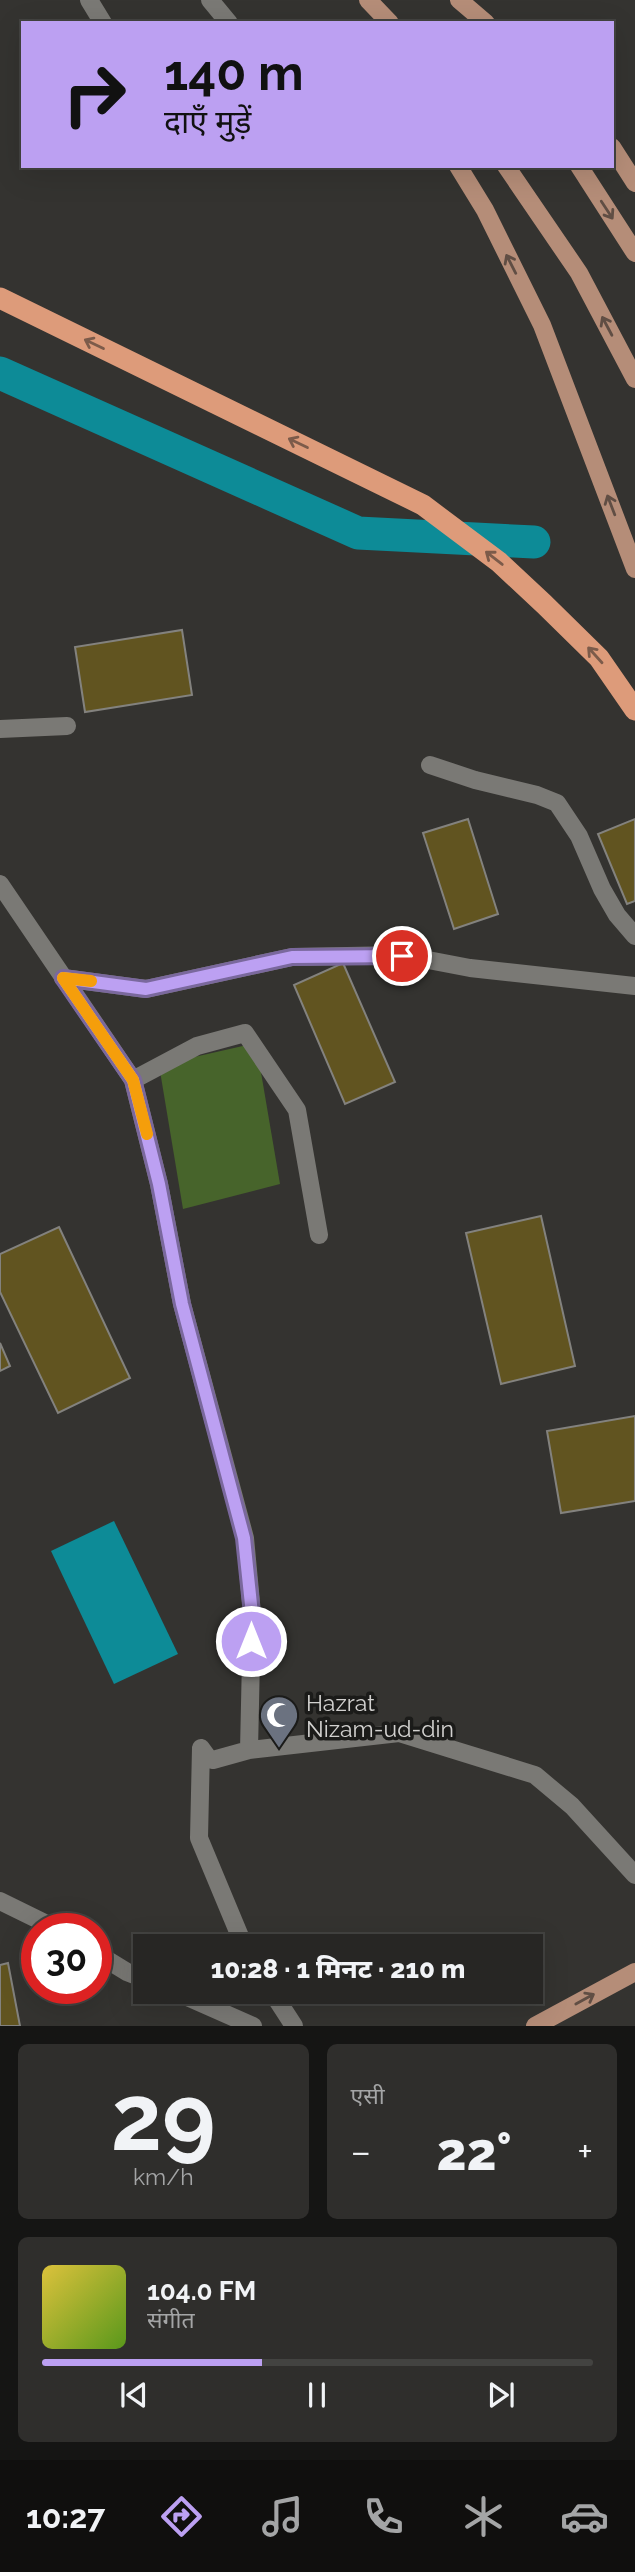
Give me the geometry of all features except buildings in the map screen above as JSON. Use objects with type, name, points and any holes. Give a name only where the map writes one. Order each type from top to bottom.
[{"type":"highway","points":[[0,298],[423,505],[499,562],[544,604],[598,658],[635,710]]},
{"type":"main road","points":[[459,0],[484,21]]},
{"type":"main road","points":[[614,150],[635,183]]},
{"type":"main road","points":[[459,168],[485,210],[542,325],[635,569]]},
{"type":"main road","points":[[507,168],[579,273],[635,379]]},
{"type":"main road","points":[[580,168],[635,253]]},
{"type":"main road","points":[[535,2026],[635,1972]]},
{"type":"street","points":[[89,0],[102,21]]},
{"type":"street","points":[[209,0],[227,21]]},
{"type":"street","points":[[0,729],[67,726]]},
{"type":"street","points":[[430,765],[557,803],[579,836],[607,898],[635,936]]},
{"type":"street","points":[[0,884],[133,1080],[159,1184],[182,1304],[244,1538],[252,1614],[249,1750]]},
{"type":"street","points":[[63,978],[146,989],[292,957],[402,956],[470,968],[635,986]]},
{"type":"street","points":[[133,1080],[197,1046],[245,1033],[297,1110],[319,1234]]},
{"type":"street","points":[[239,1934],[199,1838],[201,1748],[209,1759],[213,1760],[249,1750],[399,1733],[535,1774],[572,1805],[635,1875]]},
{"type":"street","points":[[0,1901],[24,1913]]},
{"type":"street","points":[[112,1963],[133,1974]]},
{"type":"street","points":[[203,2004],[253,2026]]},
{"type":"street","points":[[280,2004],[294,2026]]},
{"type":"green space","points":[[256,1043],[280,1184],[183,1209],[159,1065]]},
{"type":"water","points":[[114,1521],[178,1654],[114,1684],[51,1551]]},
{"type":"waterway","points":[[0,373],[358,533],[534,542]]},
{"type":"slow traffic","points":[[91,981],[63,978],[133,1080],[147,1134]]},
{"type":"place","name":"Hazrat Nizam-ud-din","points":[[279,1749]]},
{"type":"route","points":[[251,1641],[252,1614],[244,1538],[182,1304],[159,1184],[133,1080],[63,978],[146,989],[292,957],[402,956]]}]
